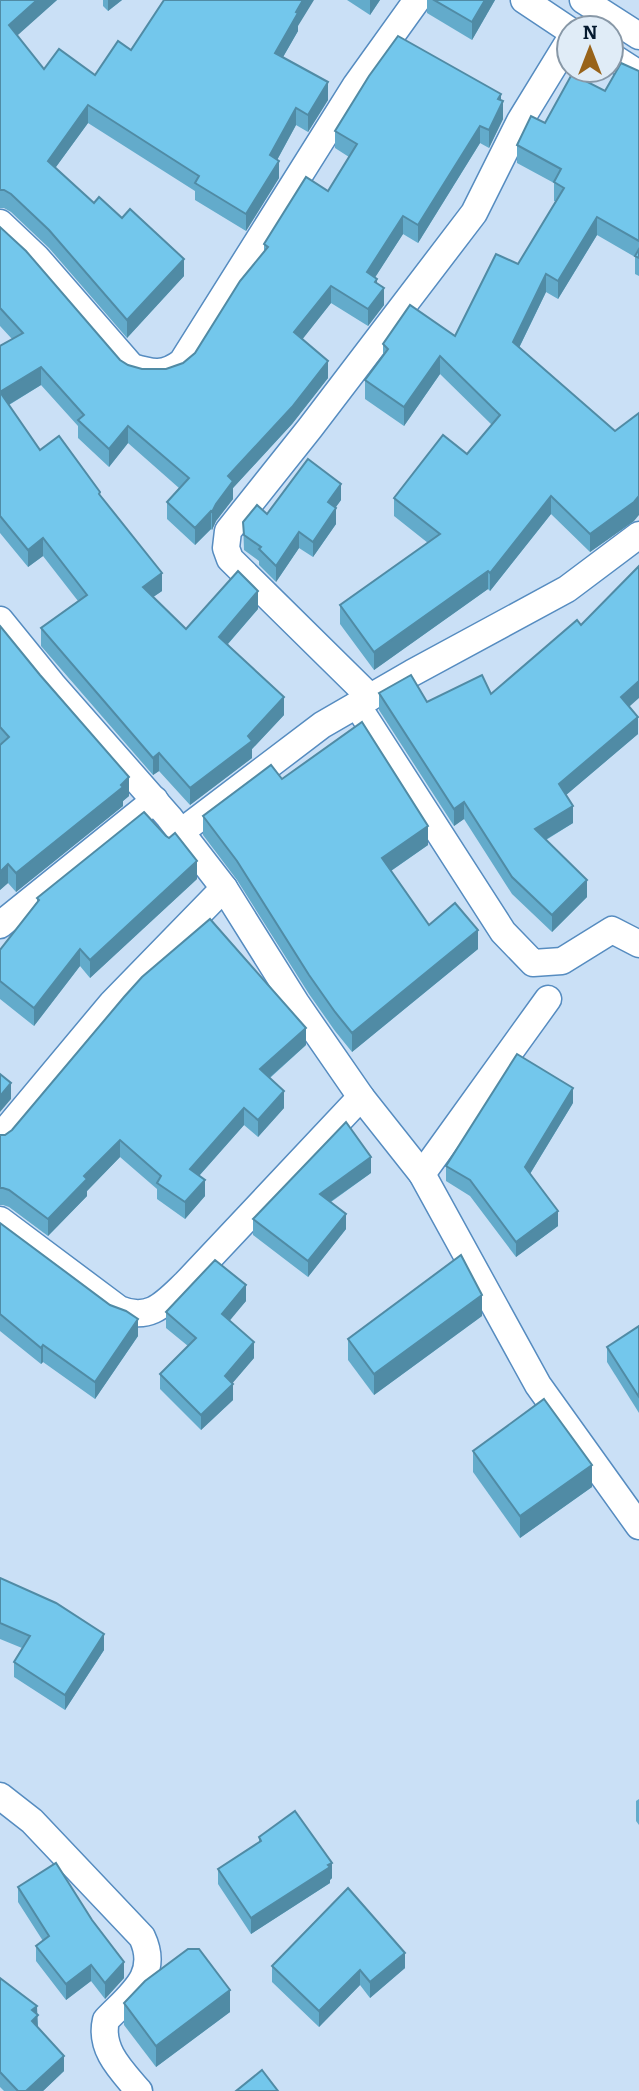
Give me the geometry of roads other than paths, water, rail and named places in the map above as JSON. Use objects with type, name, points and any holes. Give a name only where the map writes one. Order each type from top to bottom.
[{"type":"street","points":[[0,223],[37,258],[132,367],[149,372],[171,370],[181,362],[356,85],[417,0]]},
{"type":"street","points":[[524,0],[555,21]]},
{"type":"street","points":[[583,0],[639,36]]},
{"type":"street","points":[[555,64],[520,121],[474,213],[228,531],[226,548],[230,559],[364,701],[503,932],[533,964],[562,961],[612,930],[639,944]]},
{"type":"street","points":[[181,832],[322,725],[567,589],[639,535]]},
{"type":"street","points":[[0,620],[52,684],[155,800],[224,888],[296,1003],[361,1097],[422,1174],[538,1385],[639,1526]]},
{"type":"street","points":[[0,925],[155,800]]},
{"type":"street","points":[[0,1137],[113,1003],[224,888]]},
{"type":"street","points":[[422,1174],[548,999]]},
{"type":"street","points":[[0,1220],[119,1309],[138,1314],[153,1311],[186,1283],[361,1097]]},
{"type":"street","points":[[0,1796],[32,1821],[142,1937],[148,1949],[148,1964],[143,1982],[106,2020],[104,2028],[108,2050],[139,2091]]}]
